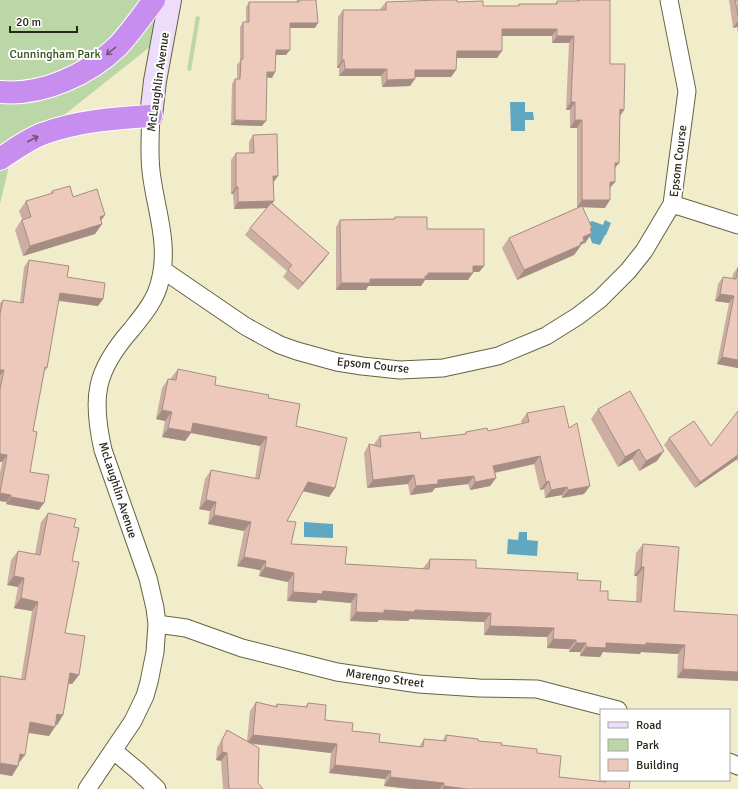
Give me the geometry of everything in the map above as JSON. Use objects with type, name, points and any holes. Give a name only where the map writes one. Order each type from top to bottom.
[{"type":"highway","points":[[0,92],[24,92],[43,88],[60,82],[89,68],[117,47],[154,0]]},
{"type":"highway","points":[[0,159],[42,135],[64,127],[112,118],[151,116]]},
{"type":"street","name":"McLaughlin Avenue","points":[[87,789],[133,721],[145,696],[153,666],[156,624],[155,608],[148,578],[103,450],[96,399],[100,378],[112,353],[151,304],[163,270],[163,230],[151,172],[151,116],[155,81],[170,0]]},
{"type":"street","name":"Epsom Course","points":[[163,270],[245,326],[280,345],[337,362],[400,370],[443,368],[498,356],[546,336],[578,316],[600,298],[628,271],[644,251],[672,204],[687,91],[669,0]]},
{"type":"street","points":[[672,204],[738,225]]},
{"type":"street","name":"Marengo Street","points":[[156,624],[186,628],[242,648],[337,672],[419,684],[479,688],[537,689],[614,709]]},
{"type":"street","points":[[114,751],[157,789]]},
{"type":"green space","name":"Cunningham Park","points":[[0,0],[158,0],[151,46],[11,157],[0,204]]},
{"type":"green space","points":[[196,16],[200,17],[191,71],[187,70]]},
{"type":"water","points":[[510,102],[525,102],[525,112],[533,112],[534,120],[525,120],[525,131],[511,131]]},
{"type":"water","points":[[605,220],[611,223],[606,235],[600,245],[592,243],[586,225],[592,221],[603,225]]},
{"type":"water","points":[[304,522],[333,524],[333,538],[304,537]]},
{"type":"water","points":[[519,532],[527,532],[527,540],[538,541],[537,556],[507,554],[508,539],[518,540]]},
{"type":"building","points":[[299,0],[316,0],[318,23],[290,23],[290,50],[276,50],[275,72],[267,72],[266,121],[235,120],[235,79],[240,79],[241,59],[243,59],[243,22],[249,22],[249,2],[299,2]]},
{"type":"building","points":[[457,0],[457,2],[483,1],[483,6],[519,6],[519,4],[557,4],[557,1],[610,0],[610,64],[625,64],[624,110],[620,109],[619,163],[615,163],[615,182],[610,182],[610,200],[582,200],[582,120],[575,120],[575,102],[571,102],[574,36],[557,36],[557,29],[502,29],[502,51],[457,51],[456,70],[415,70],[415,79],[387,80],[387,69],[345,69],[344,60],[342,60],[343,10],[386,10],[386,2]]},
{"type":"building","points":[[735,0],[738,0],[738,16]]},
{"type":"building","points":[[277,134],[278,176],[273,176],[274,201],[238,202],[238,187],[236,187],[236,153],[254,153],[253,135]]},
{"type":"building","points":[[70,186],[73,197],[97,189],[105,215],[100,217],[102,224],[30,246],[22,220],[31,217],[26,201]]},
{"type":"building","points":[[271,203],[329,253],[303,283],[288,270],[292,265],[250,228]]},
{"type":"building","points":[[582,206],[592,228],[590,229],[592,233],[583,237],[584,241],[580,243],[581,245],[524,270],[509,238]]},
{"type":"building","points":[[395,217],[427,217],[427,229],[484,229],[484,266],[473,266],[473,273],[428,273],[428,275],[425,276],[425,279],[370,279],[370,283],[341,283],[340,220],[395,219]]},
{"type":"building","points":[[29,260],[69,266],[67,277],[105,283],[103,299],[60,293],[47,368],[45,367],[33,431],[37,432],[30,472],[49,475],[44,503],[11,497],[11,495],[0,493],[7,455],[0,454],[0,389],[4,370],[0,370],[0,314],[3,300],[23,303]]},
{"type":"building","points":[[738,267],[738,360],[722,357],[734,296],[720,294],[723,277],[736,279]]},
{"type":"building","points":[[178,369],[216,377],[215,385],[269,395],[268,398],[300,404],[296,426],[347,438],[335,488],[308,482],[287,521],[296,522],[291,544],[347,547],[345,564],[429,569],[430,559],[476,560],[476,568],[578,573],[577,580],[601,581],[600,591],[608,591],[608,600],[641,602],[644,567],[641,567],[643,544],[679,547],[674,611],[738,615],[738,672],[683,669],[685,645],[606,643],[606,648],[586,647],[586,643],[576,643],[576,640],[553,639],[554,628],[490,626],[491,613],[415,610],[414,612],[384,610],[384,613],[356,612],[357,594],[323,591],[322,594],[293,592],[294,573],[265,567],[266,561],[244,557],[251,522],[214,515],[216,502],[206,500],[211,470],[259,479],[267,437],[193,423],[191,432],[168,428],[172,412],[162,410],[168,379],[176,380]]},
{"type":"building","points":[[630,391],[664,451],[646,461],[639,449],[625,457],[598,409]]},
{"type":"building","points":[[564,406],[569,428],[577,423],[590,486],[568,490],[567,487],[551,490],[549,481],[546,482],[540,456],[493,466],[496,478],[475,482],[474,476],[438,480],[438,484],[416,486],[414,475],[373,480],[369,444],[381,447],[380,436],[420,432],[421,439],[466,434],[466,432],[487,428],[488,431],[529,422],[527,413]]},
{"type":"building","points":[[738,411],[738,455],[700,482],[669,438],[694,421],[711,446]]},
{"type":"building","points":[[48,513],[76,519],[74,527],[79,528],[72,561],[79,562],[65,633],[85,636],[79,675],[70,673],[63,715],[57,714],[55,727],[30,722],[25,755],[20,754],[18,766],[0,763],[0,676],[25,680],[38,602],[21,598],[24,578],[14,576],[18,551],[40,555]]},
{"type":"building","points":[[256,702],[277,707],[277,704],[307,707],[308,703],[326,705],[325,720],[353,723],[352,731],[380,734],[379,742],[423,747],[424,739],[446,741],[446,735],[478,739],[478,741],[502,743],[501,745],[537,749],[537,753],[561,756],[559,777],[606,782],[630,781],[629,789],[467,789],[444,786],[444,783],[390,777],[391,771],[335,765],[337,744],[253,735]]},
{"type":"building","points":[[227,730],[259,748],[258,783],[263,789],[229,788],[227,753],[222,752],[222,740]]}]
